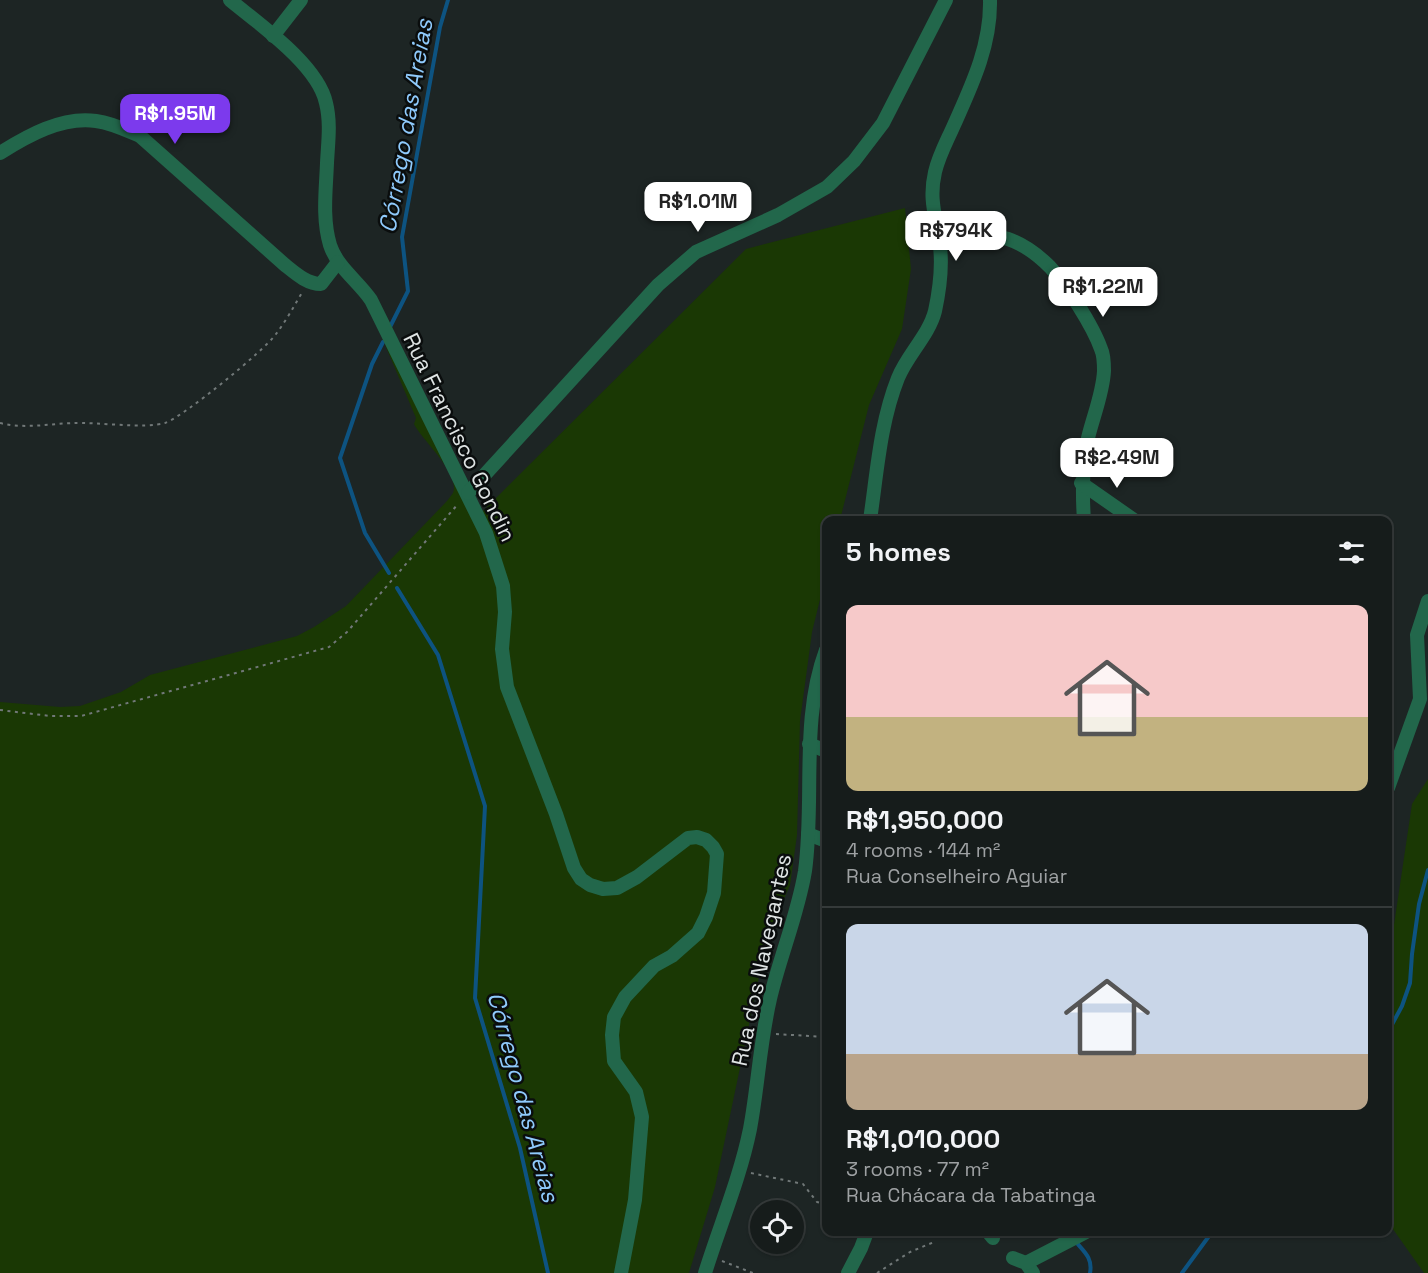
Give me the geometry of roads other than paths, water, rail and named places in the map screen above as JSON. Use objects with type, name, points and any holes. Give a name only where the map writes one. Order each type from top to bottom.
[{"type":"street","name":"Rua Francisco Gondin","points":[[230,0],[302,62],[326,100],[329,123],[325,213],[331,246],[338,262],[365,290],[371,300],[486,533],[503,586],[505,612],[502,649],[507,687],[556,814],[568,854],[581,879],[603,889],[617,888],[637,877],[682,841],[692,837],[706,840],[717,854],[714,893],[698,933],[672,956],[654,966],[626,997],[614,1017],[612,1035],[614,1061],[636,1092],[642,1117],[635,1200],[621,1273]]},
{"type":"street","points":[[273,36],[301,0]]},
{"type":"street","points":[[468,493],[658,285],[684,260],[709,245],[778,215],[827,187],[854,161],[883,123],[946,0]]},
{"type":"street","points":[[871,516],[886,415],[899,376],[934,314],[941,275],[940,240],[932,212],[935,171],[982,55],[987,34],[990,0]]},
{"type":"street","points":[[0,153],[44,129],[68,123],[84,120],[115,125],[140,136],[285,265],[309,281],[323,283],[338,262]]},
{"type":"street","points":[[940,240],[995,236],[1024,247],[1049,267],[1066,288],[1093,331],[1102,349],[1104,371],[1088,442],[1082,483],[1084,516]]},
{"type":"street","points":[[1082,483],[1128,516]]},
{"type":"street","points":[[1392,775],[1420,699],[1417,635],[1428,601]]},
{"type":"street","name":"Rua dos Navegantes","points":[[705,1273],[750,1132],[763,1032],[805,871],[808,834],[809,744],[822,661]]},
{"type":"street","points":[[809,744],[822,749]]},
{"type":"street","points":[[808,834],[822,839]]},
{"type":"street","points":[[848,1273],[866,1236]]},
{"type":"street","points":[[1024,1264],[1077,1236]]},
{"type":"waterway","name":"Córrego das Areias","points":[[390,327],[408,291],[402,237],[440,27],[448,0]]},
{"type":"waterway","name":"Córrego das Areias","points":[[383,342],[372,364],[340,458],[365,533],[389,573]]},
{"type":"waterway","name":"Córrego das Areias","points":[[397,588],[438,655],[485,806],[475,998],[520,1148],[548,1273]]},
{"type":"waterway","points":[[1392,1025],[1410,983],[1419,904],[1428,870]]},
{"type":"waterway","points":[[1072,1236],[1087,1255],[1091,1266],[1090,1273]]},
{"type":"waterway","points":[[1182,1273],[1209,1236]]}]
